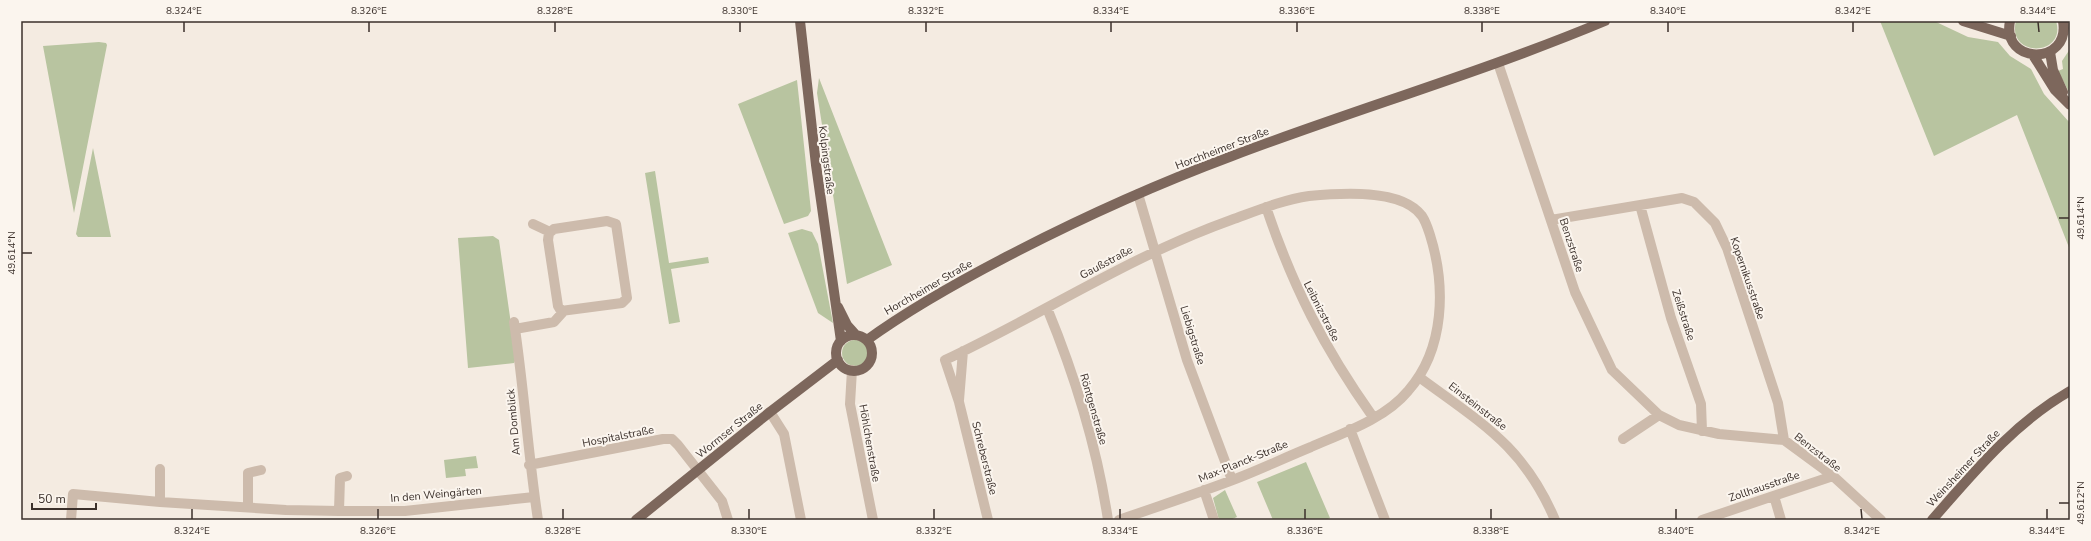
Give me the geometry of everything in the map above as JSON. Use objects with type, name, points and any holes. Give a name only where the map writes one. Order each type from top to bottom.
[{"type":"main road","name":"Kolpingstraße","points":[[800,21],[816,165],[841,341]]},
{"type":"main road","name":"Horchheimer Straße","points":[[867,340],[895,319],[962,280],[1060,229],[1138,194],[1232,156],[1498,63],[1605,21]]},
{"type":"main road","points":[[1963,21],[2010,36]]},
{"type":"main road","points":[[2010,21],[2010,36],[2018,48],[2033,55],[2055,90],[2070,105]]},
{"type":"main road","points":[[2033,55],[2050,52],[2059,43],[2067,30],[2063,21]]},
{"type":"main road","points":[[2050,52],[2053,70],[2070,105]]},
{"type":"main road","name":"Kolpingstraße","points":[[836,302],[847,325],[856,335]]},
{"type":"main road","points":[[856,335],[867,340],[872,349],[870,361],[861,369],[852,370],[843,366],[838,360],[837,348],[841,341],[848,336],[856,335]]},
{"type":"main road","name":"Wormser Straße","points":[[636,520],[770,412],[838,360]]},
{"type":"main road","name":"Weinsheimer Straße","points":[[1932,520],[1992,452],[2026,421],[2070,391]]},
{"type":"street","name":"Benzstraße","points":[[1498,63],[1575,292],[1612,370],[1659,415],[1679,425],[1702,431],[1784,440],[1833,476],[1881,520]]},
{"type":"street","name":"Liebigstraße","points":[[1138,194],[1156,250],[1187,360],[1232,480]]},
{"type":"street","name":"Gaußstraße","points":[[963,351],[1156,250],[1213,226],[1266,207],[1308,196],[1366,194],[1394,199],[1407,204],[1421,215],[1427,226],[1435,255],[1439,300],[1437,330],[1433,346],[1420,377]]},
{"type":"street","name":"Kopernikusstraße","points":[[1551,220],[1663,200],[1682,198],[1694,202],[1715,223],[1727,248],[1776,397],[1784,440]]},
{"type":"street","name":"Zeißstraße","points":[[1640,205],[1670,318],[1701,404],[1702,431]]},
{"type":"street","name":"Leibnizstraße","points":[[1266,207],[1297,290],[1313,322],[1347,381],[1373,417]]},
{"type":"street","points":[[609,220],[616,224],[628,293],[626,300],[622,303],[563,312],[558,306],[548,240],[550,232],[554,229],[609,220]]},
{"type":"street","points":[[533,224],[550,232]]},
{"type":"street","name":"Röntgenstraße","points":[[1047,308],[1068,362],[1082,405],[1103,491],[1108,520]]},
{"type":"street","name":"Am Domblick","points":[[538,520],[529,465],[520,365],[514,326],[554,322],[563,312]]},
{"type":"street","name":"Schreberstraße","points":[[959,402],[963,351]]},
{"type":"street","name":"Schreberstraße","points":[[963,351],[945,360],[959,402],[988,520]]},
{"type":"street","name":"Höhlchenstraße","points":[[852,370],[850,404],[873,520]]},
{"type":"street","name":"Max-Planck-Straße","points":[[1119,520],[1232,480],[1350,429],[1392,406],[1407,393],[1420,377]]},
{"type":"street","name":"Einsteinstraße","points":[[1420,377],[1484,424],[1513,451],[1532,476],[1554,520]]},
{"type":"street","points":[[770,412],[784,434],[801,520]]},
{"type":"street","points":[[1623,439],[1659,415]]},
{"type":"street","points":[[1350,429],[1385,520]]},
{"type":"street","name":"Hospitalstraße","points":[[529,465],[668,439],[675,441],[722,501],[728,520]]},
{"type":"street","points":[[160,469],[160,502]]},
{"type":"street","points":[[248,507],[248,473],[261,470]]},
{"type":"street","points":[[339,511],[340,478],[347,476]]},
{"type":"street","name":"Zollhausstraße","points":[[1702,520],[1833,476]]},
{"type":"street","points":[[1204,490],[1214,520]]},
{"type":"street","name":"In den Weingärten","points":[[71,520],[73,494],[160,502],[405,515],[534,497]]},
{"type":"street","points":[[1774,496],[1781,520]]},
{"type":"green space","points":[[1880,21],[1934,21],[1968,37],[1998,42],[2010,56],[2031,69],[2044,94],[2070,123],[2070,250],[2017,115],[1934,156]]},
{"type":"green space","points":[[2016,21],[2056,21],[2057,33],[2053,41],[2046,47],[2027,47],[2020,42],[2015,33]]},
{"type":"green space","points":[[99,42],[106,43],[107,45],[74,213],[43,46]]},
{"type":"green space","points":[[2070,49],[2070,94],[2058,71],[2063,69],[2062,61]]},
{"type":"green space","points":[[819,78],[892,265],[847,284],[817,93]]},
{"type":"green space","points":[[797,80],[811,211],[808,216],[784,224],[738,104]]},
{"type":"green space","points":[[93,148],[111,237],[78,237],[76,234]]},
{"type":"green space","points":[[655,171],[669,263],[708,257],[709,263],[671,269],[680,322],[669,324],[645,173]]},
{"type":"green space","points":[[802,229],[812,232],[818,244],[833,323],[818,313],[788,233]]},
{"type":"green space","points":[[493,236],[499,240],[516,359],[514,363],[468,368],[458,238]]},
{"type":"green space","points":[[855,340],[864,344],[868,353],[864,362],[855,366],[846,362],[842,353],[846,344]]},
{"type":"green space","points":[[476,456],[478,468],[465,469],[466,476],[446,478],[444,460]]},
{"type":"green space","points":[[1306,462],[1330,518],[1326,520],[1273,520],[1257,482]]},
{"type":"green space","points":[[1225,490],[1237,517],[1230,520],[1219,520],[1213,498]]}]
